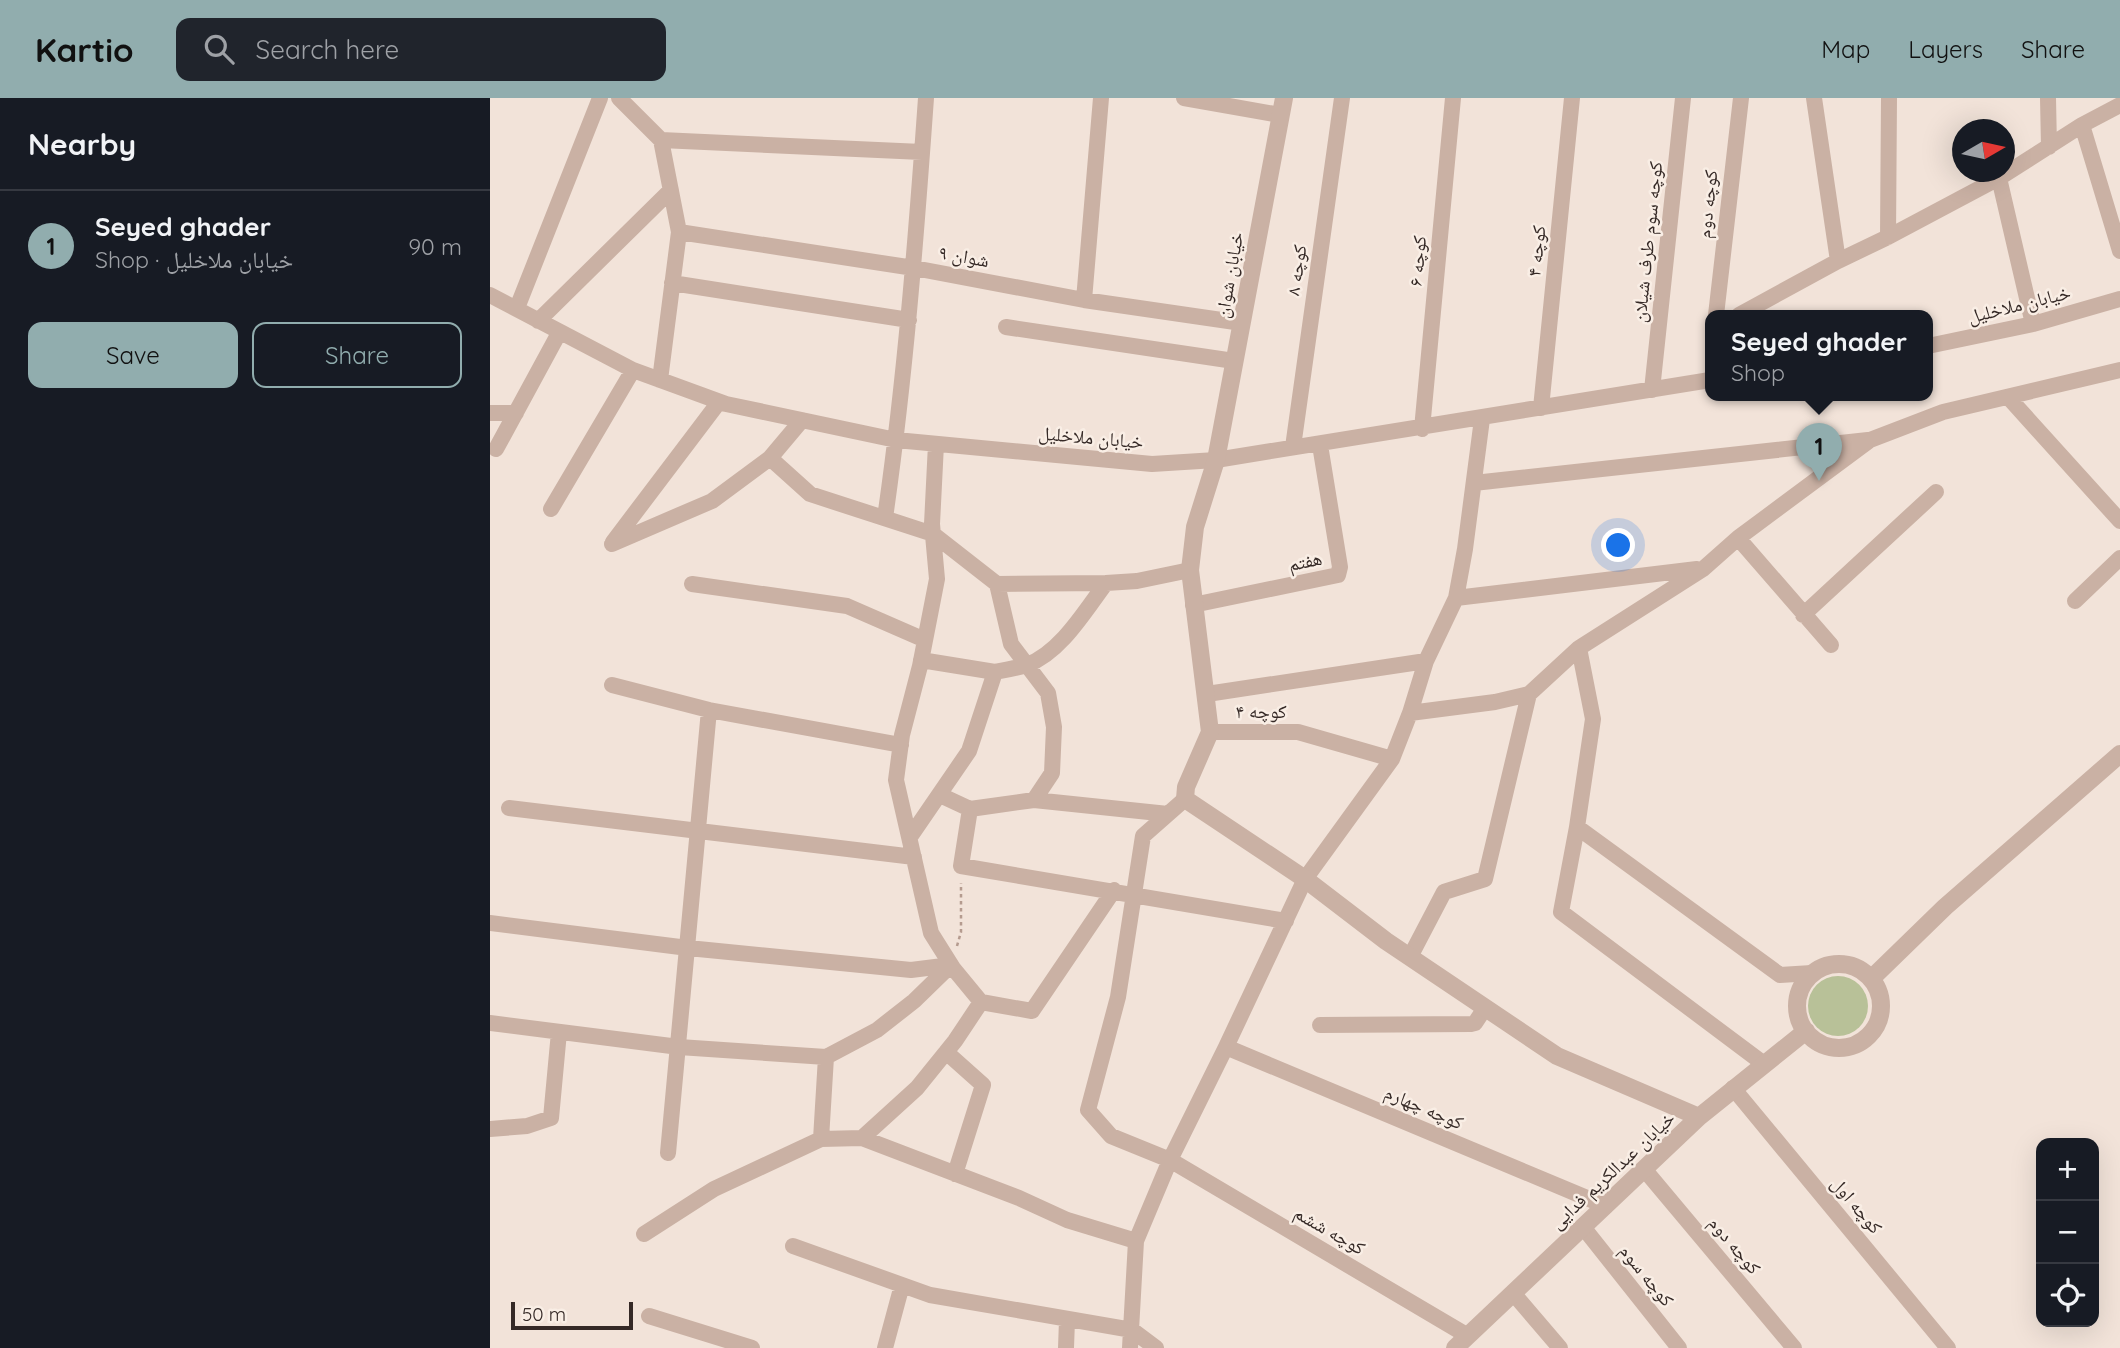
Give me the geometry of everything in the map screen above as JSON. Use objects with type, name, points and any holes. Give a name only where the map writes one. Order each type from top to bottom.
[{"type":"street","points":[[517,308],[600,98]]},
{"type":"street","points":[[619,98],[661,139],[679,232],[660,380]]},
{"type":"street","points":[[886,518],[914,268],[926,98]]},
{"type":"street","points":[[1084,300],[1101,98]]},
{"type":"street","points":[[1184,98],[1282,107]]},
{"type":"street","name":"کوچه ۸","points":[[1293,447],[1342,98]]},
{"type":"street","name":"کوچه ۶","points":[[1422,429],[1453,98]]},
{"type":"street","name":"کوچه ۴","points":[[1541,408],[1572,98]]},
{"type":"street","name":"کوچه سوم طرف شیلان","points":[[1652,390],[1683,98]]},
{"type":"street","name":"کوچه دوم","points":[[1717,310],[1741,98]]},
{"type":"street","points":[[1814,98],[1838,261]]},
{"type":"street","points":[[1888,237],[1889,98]]},
{"type":"street","points":[[2048,98],[2049,147]]},
{"type":"street","points":[[2015,168],[2082,125],[2120,105]]},
{"type":"street","name":"خیابان شوان","points":[[1210,732],[1190,570],[1195,527],[1216,460],[1282,107]]},
{"type":"street","points":[[2082,125],[2120,251]]},
{"type":"street","points":[[661,139],[922,152]]},
{"type":"street","points":[[1749,310],[1991,182]]},
{"type":"street","points":[[2000,182],[2033,324]]},
{"type":"street","points":[[538,321],[671,190]]},
{"type":"street","name":"شوان ۹","points":[[679,232],[914,268],[1084,300],[1242,323]]},
{"type":"street","points":[[672,284],[909,320]]},
{"type":"street","name":"خیابان ملاخلیل","points":[[1933,345],[2033,324],[2120,299]]},
{"type":"street","name":"خیابان ملاخلیل","points":[[492,300],[517,308],[559,333],[633,370],[719,402],[896,440],[1152,464],[1216,460],[1320,445],[1705,381]]},
{"type":"street","points":[[1006,327],[1234,361]]},
{"type":"street","points":[[496,449],[559,333]]},
{"type":"street","points":[[551,509],[633,370]]},
{"type":"street","points":[[1474,483],[1870,440],[1943,412],[2120,370]]},
{"type":"street","points":[[2008,397],[2119,517]]},
{"type":"street","points":[[719,402],[612,544],[712,501],[770,458],[802,420]]},
{"type":"street","points":[[490,413],[516,413]]},
{"type":"street","points":[[1130,1348],[1136,1241],[1170,1160],[1305,879],[1392,760],[1426,662],[1456,598],[1482,418]]},
{"type":"street","points":[[1410,713],[1494,702],[1529,694],[1579,648],[1703,569],[1738,538],[1870,440]]},
{"type":"street","points":[[936,444],[933,534],[937,579],[896,780],[932,933],[951,965],[981,1002],[1032,1011],[1114,891]]},
{"type":"street","name":"هفتم","points":[[1193,606],[1338,575],[1340,567],[1320,445]]},
{"type":"street","points":[[770,458],[810,494],[933,534],[997,584],[1138,581],[1190,570]]},
{"type":"street","points":[[1803,615],[1936,492]]},
{"type":"street","points":[[1738,538],[1831,645]]},
{"type":"street","points":[[2075,601],[2120,558]]},
{"type":"street","points":[[1456,598],[1703,569]]},
{"type":"street","points":[[921,660],[995,672],[1028,664],[1051,650],[1080,618],[1106,583]]},
{"type":"street","points":[[692,584],[847,607],[925,640]]},
{"type":"street","points":[[997,584],[1011,645],[1048,693],[1055,727],[1052,774],[1034,800]]},
{"type":"street","points":[[1579,648],[1593,719],[1561,912],[1764,1064]]},
{"type":"street","points":[[1207,694],[1426,662]]},
{"type":"street","points":[[911,837],[969,751],[995,672]]},
{"type":"street","points":[[612,685],[709,710],[901,745]]},
{"type":"street","points":[[1410,957],[1444,892],[1485,879],[1529,694]]},
{"type":"street","points":[[668,1153],[709,710]]},
{"type":"street","points":[[1134,894],[1143,836],[1185,799],[1186,787],[1210,732]]},
{"type":"street","name":"کوچه ۴","points":[[1210,732],[1298,732],[1392,760]]},
{"type":"street","points":[[1872,978],[1945,907],[2120,754]]},
{"type":"street","points":[[940,795],[970,809],[1034,800],[1168,814]]},
{"type":"street","points":[[1185,799],[1305,879],[1410,957],[1557,1056],[1699,1117]]},
{"type":"street","points":[[509,808],[914,857]]},
{"type":"street","points":[[970,809],[961,866],[1286,921]]},
{"type":"street","points":[[1577,827],[1780,975],[1812,973]]},
{"type":"street","name":"کوچه ششم","points":[[1134,894],[1118,997],[1088,1110],[1111,1136],[1170,1160],[1462,1342]]},
{"type":"street","points":[[490,923],[688,948],[911,970],[951,965]]},
{"type":"street","points":[[1849,964],[1872,978],[1879,990],[1881,1016],[1866,1040],[1838,1049],[1824,1046],[1811,1038],[1797,1013],[1797,998],[1802,985],[1812,973],[1823,966],[1849,964]]},
{"type":"street","points":[[490,1023],[679,1048],[826,1057],[877,1030],[914,1001],[951,965]]},
{"type":"street","points":[[862,1138],[917,1088],[981,1002]]},
{"type":"street","points":[[1320,1025],[1471,1024],[1475,1023],[1485,1008]]},
{"type":"street","name":"خیابان عبدالکریم فدایی","points":[[1462,1342],[1699,1117],[1806,1031]]},
{"type":"street","points":[[490,1129],[527,1126],[551,1118],[559,1032]]},
{"type":"street","name":"کوچه چهارم","points":[[1226,1047],[1606,1206]]},
{"type":"street","points":[[946,1052],[983,1085],[955,1174]]},
{"type":"street","points":[[821,1139],[826,1057]]},
{"type":"street","name":"کوچه اول","points":[[1733,1088],[1948,1348]]},
{"type":"street","points":[[644,1234],[714,1189],[821,1139],[862,1138],[1019,1198],[1067,1220],[1136,1241]]},
{"type":"street","name":"کوچه دوم","points":[[1644,1169],[1794,1348]]},
{"type":"street","name":"کوچه سوم","points":[[1583,1227],[1679,1348]]},
{"type":"street","points":[[793,1246],[930,1295],[1132,1330],[1156,1348]]},
{"type":"street","points":[[885,1348],[902,1285]]},
{"type":"street","points":[[1513,1293],[1560,1348]]},
{"type":"street","points":[[649,1316],[752,1348]]},
{"type":"street","points":[[1066,1348],[1068,1320]]},
{"type":"path","points":[[951,965],[961,932],[961,866]]},
{"type":"green space","points":[[1832,976],[1844,976],[1863,989],[1868,1006],[1866,1018],[1855,1031],[1844,1036],[1832,1036],[1813,1023],[1808,1012],[1808,1000],[1821,981]]},
{"type":"place","name":"Seyed ghader","points":[[1819,481]]}]
